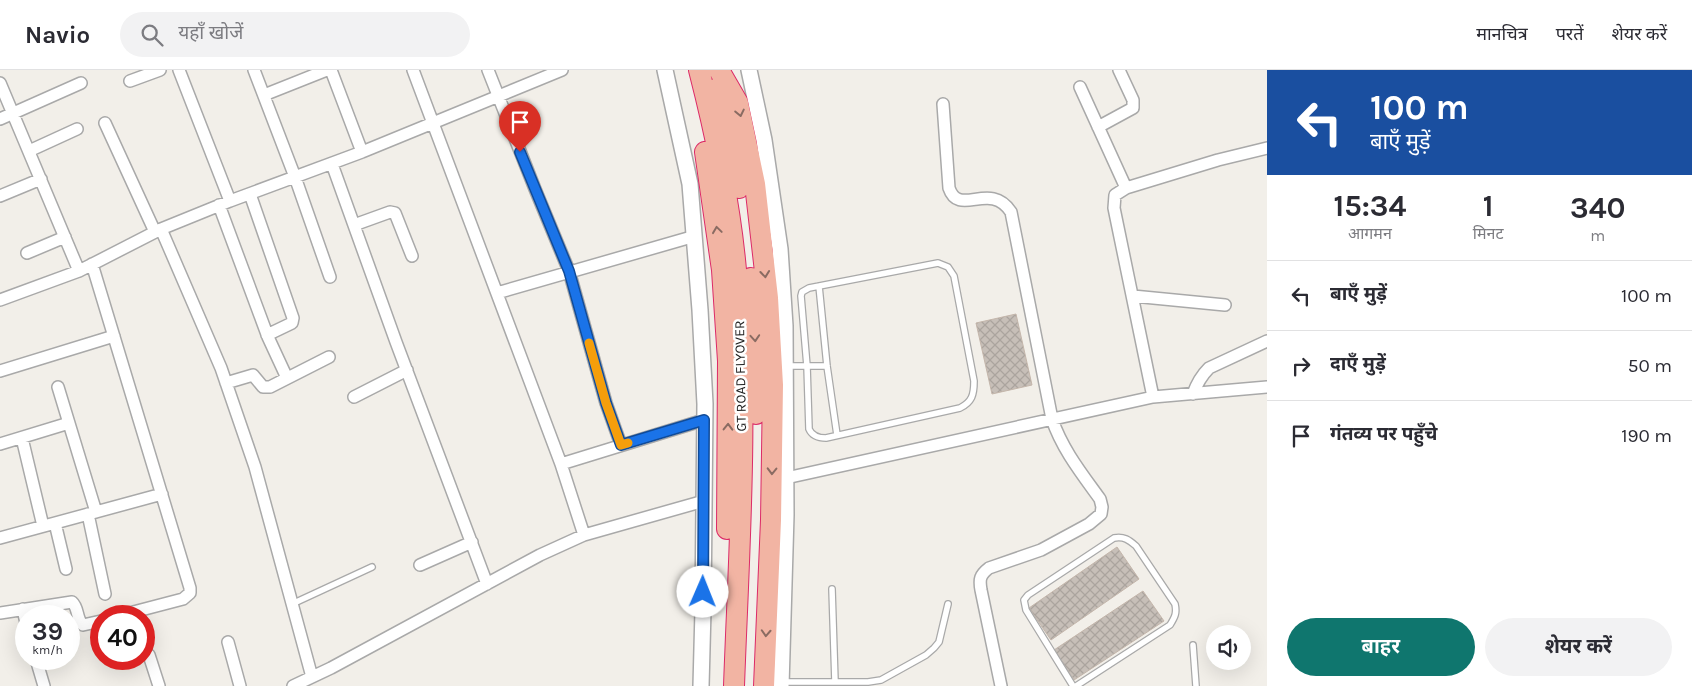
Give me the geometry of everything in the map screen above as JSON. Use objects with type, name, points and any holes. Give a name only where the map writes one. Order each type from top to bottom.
[{"type":"highway","name":"GT ROAD FLYOVER","points":[[698,70],[725,181],[736,270],[742,360],[748,686]]},
{"type":"highway","points":[[698,70],[697,106],[710,180],[722,270],[728,361],[727,525],[721,686]]},
{"type":"highway","name":"GT ROAD FLYOVER","points":[[718,70],[737,174],[750,274],[756,355],[734,686]]},
{"type":"highway","points":[[718,70],[738,103],[755,184],[768,298],[773,384],[771,520],[776,685]]},
{"type":"street","points":[[130,82],[160,70]]},
{"type":"street","points":[[180,70],[267,335],[287,378]]},
{"type":"street","points":[[254,70],[295,177],[330,278]]},
{"type":"street","points":[[264,95],[327,70]]},
{"type":"street","points":[[331,70],[362,152]]},
{"type":"street","points":[[413,70],[561,464],[584,535]]},
{"type":"street","points":[[488,70],[569,271],[606,403],[621,445]]},
{"type":"street","points":[[0,300],[79,271],[158,230],[332,164],[562,70]]},
{"type":"street","points":[[666,70],[690,184],[701,328],[705,404],[700,686]]},
{"type":"street","points":[[749,70],[764,140],[780,249],[785,366],[786,478],[776,685]]},
{"type":"street","points":[[1098,127],[1134,108],[1133,100],[1118,70]]},
{"type":"street","points":[[0,83],[79,271]]},
{"type":"street","points":[[0,119],[81,83]]},
{"type":"street","points":[[1080,87],[1126,188]]},
{"type":"street","points":[[943,104],[951,195],[959,200],[995,199],[1000,201],[1011,212],[1052,419],[1058,435],[1100,499],[1102,507],[1101,514],[1089,524],[1053,544],[989,568],[981,574],[981,590],[1001,686]]},
{"type":"street","points":[[105,123],[158,230],[221,368],[255,467],[312,677]]},
{"type":"street","points":[[29,151],[77,129]]},
{"type":"street","points":[[1153,397],[1114,199],[1115,194],[1126,188],[1218,160],[1267,148]]},
{"type":"street","points":[[332,164],[487,584]]},
{"type":"street","points":[[0,196],[41,179]]},
{"type":"street","points":[[250,194],[294,318],[292,323],[267,335]]},
{"type":"street","points":[[354,225],[390,212],[395,212],[412,256]]},
{"type":"street","points":[[497,293],[695,236]]},
{"type":"street","points":[[27,253],[65,237]]},
{"type":"street","points":[[92,264],[190,588],[190,593],[183,599],[155,606]]},
{"type":"street","points":[[1133,296],[1225,306]]},
{"type":"street","points":[[0,372],[114,336]]},
{"type":"street","points":[[1194,394],[1198,382],[1209,368],[1267,341]]},
{"type":"street","points":[[226,383],[253,375],[265,388],[329,357]]},
{"type":"street","points":[[354,397],[407,370]]},
{"type":"street","points":[[58,387],[92,513],[105,594]]},
{"type":"street","points":[[786,478],[1153,397],[1267,387]]},
{"type":"street","points":[[561,464],[704,420]]},
{"type":"street","points":[[0,444],[69,423]]},
{"type":"street","points":[[22,438],[43,526]]},
{"type":"street","points":[[0,538],[162,494]]},
{"type":"street","points":[[293,686],[540,555],[584,535],[704,501]]},
{"type":"street","points":[[55,523],[66,569]]},
{"type":"street","points":[[420,566],[472,542]]},
{"type":"street","points":[[51,605],[72,602],[75,605]]},
{"type":"street","points":[[0,613],[15,610]]},
{"type":"street","points":[[228,642],[240,686]]},
{"type":"street","points":[[39,670],[44,686]]},
{"type":"street","points":[[154,670],[159,686]]},
{"type":"lane","points":[[938,263],[948,267],[954,276],[974,381],[972,398],[960,408],[837,435],[818,438],[811,433],[809,429],[807,366],[801,296],[805,290],[819,286],[938,263]]},
{"type":"lane","points":[[819,286],[827,366],[837,435]]},
{"type":"lane","points":[[785,366],[827,366]]},
{"type":"lane","points":[[1114,538],[1128,539],[1136,546],[1176,604],[1175,618],[1170,624],[1075,686],[1026,610],[1024,600],[1028,595],[1114,538]]},
{"type":"lane","points":[[292,604],[372,567]]},
{"type":"lane","points":[[832,589],[835,682]]},
{"type":"lane","points":[[776,685],[881,680],[926,655],[939,642],[948,604]]},
{"type":"lane","points":[[1193,646],[1196,686]]},
{"type":"building","points":[[1016,314],[1032,385],[992,394],[976,323]]},
{"type":"building","points":[[1117,547],[1139,579],[1051,640],[1029,608]]},
{"type":"building","points":[[1143,591],[1164,621],[1074,680],[1054,650]]},
{"type":"slow traffic","points":[[589,343],[606,403],[621,445],[628,443]]},
{"type":"route","points":[[520,152],[569,271],[606,403],[621,445],[704,420],[703,592]]}]
